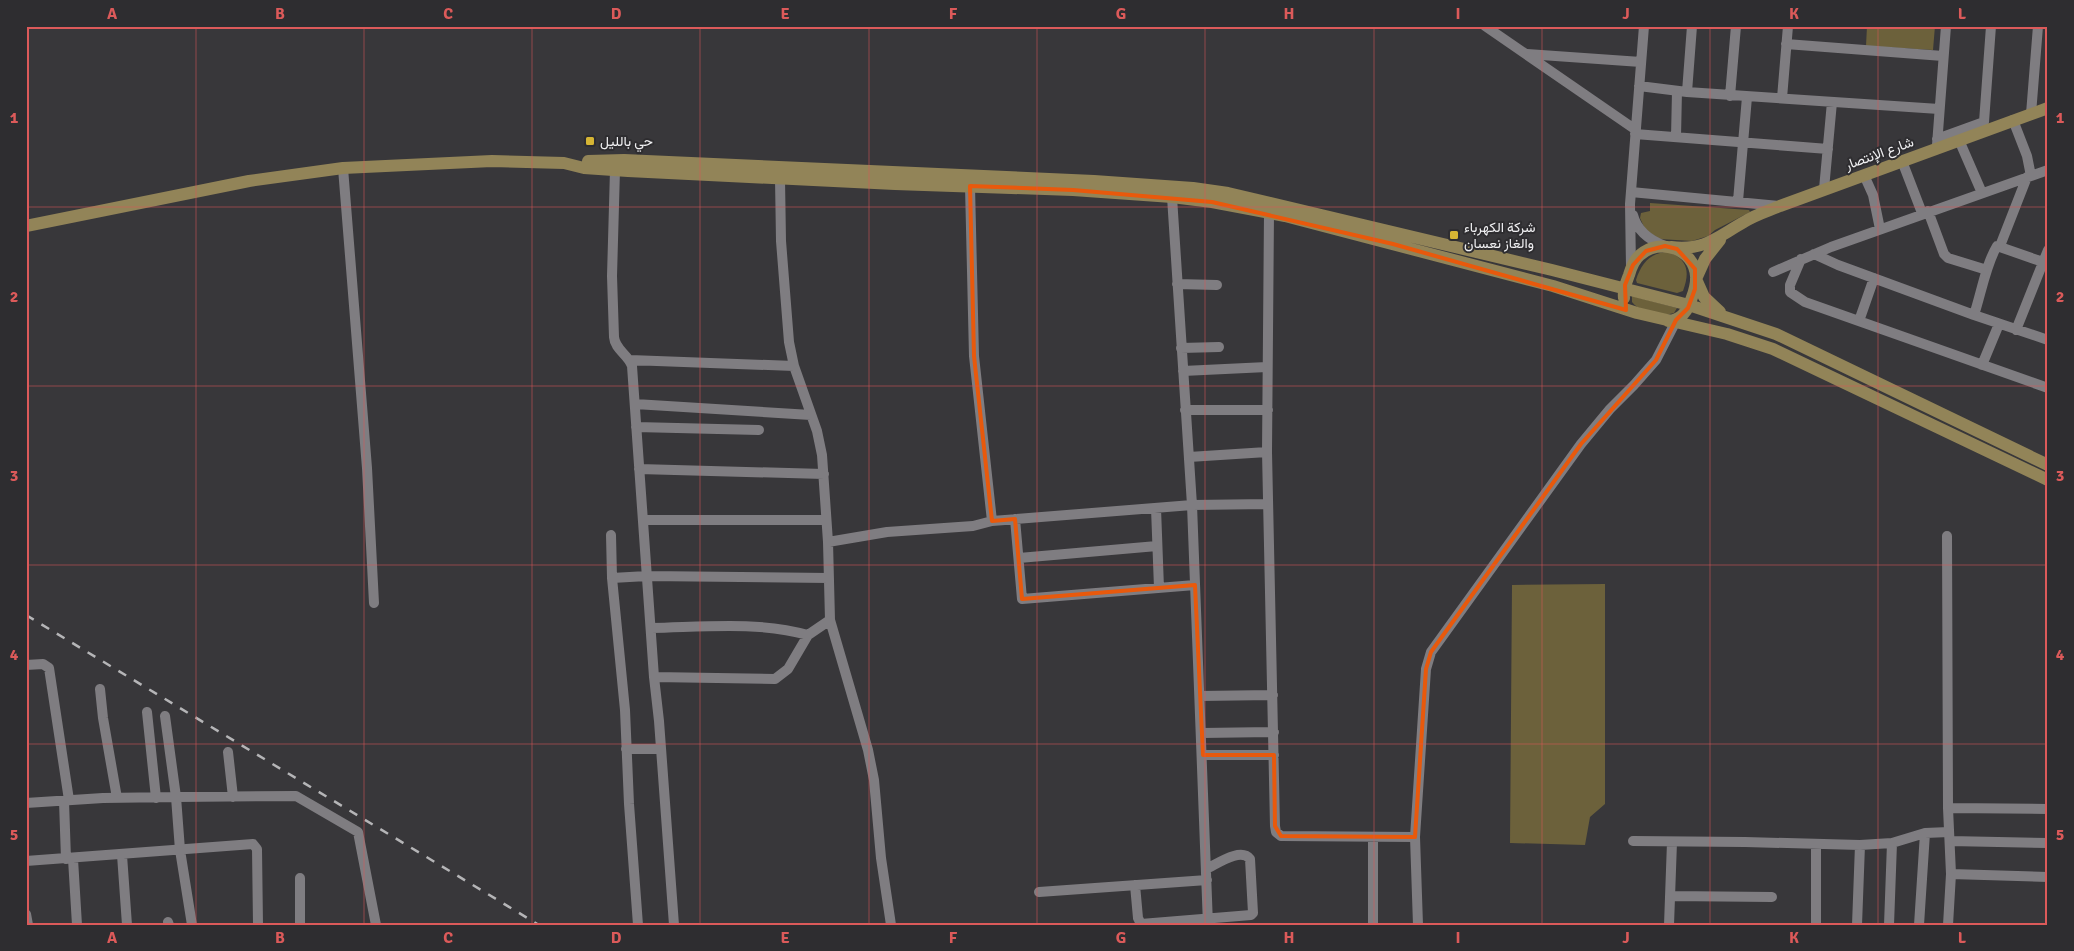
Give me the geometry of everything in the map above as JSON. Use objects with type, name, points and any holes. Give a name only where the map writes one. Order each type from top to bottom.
[{"type":"main road","name":"شارع الإنتصار","points":[[1724,235],[1745,221],[1780,206],[1902,161],[1937,144],[1959,140],[2013,120],[2047,110]]},
{"type":"main road","points":[[26,226],[249,181],[344,168],[462,161],[568,163],[624,160],[1015,177],[1192,188],[1228,193],[1288,206],[1552,270],[1728,318],[1776,334],[2048,465]]},
{"type":"main road","points":[[568,163],[584,168],[780,179],[1074,190],[1172,197],[1269,213],[1553,286],[1637,313],[1728,334],[1773,349],[2048,480]]},
{"type":"main road","points":[[1637,313],[1626,304],[1624,289],[1630,271],[1641,254],[1652,248],[1693,248],[1712,242],[1724,235]]},
{"type":"main road","points":[[1696,279],[1705,260],[1724,235]]},
{"type":"main road","points":[[1668,247],[1688,257],[1695,269],[1696,279],[1695,289],[1686,312],[1670,322]]},
{"type":"main road","points":[[1696,279],[1709,303],[1728,318]]},
{"type":"street","points":[[1485,26],[1498,30],[1525,53],[1636,132],[1828,149]]},
{"type":"street","points":[[1630,271],[1630,204],[1644,26]]},
{"type":"street","points":[[1676,137],[1692,26]]},
{"type":"street","points":[[1730,96],[1736,26]]},
{"type":"street","points":[[1782,98],[1788,26]]},
{"type":"street","points":[[1946,26],[1937,144],[1984,122],[1991,26]]},
{"type":"street","points":[[2031,114],[2038,26]]},
{"type":"street","points":[[1786,44],[1944,56]]},
{"type":"street","points":[[1525,53],[1641,62]]},
{"type":"street","points":[[1639,86],[1730,96],[1939,109]]},
{"type":"street","points":[[1738,201],[1746,97]]},
{"type":"street","points":[[1824,189],[1832,102]]},
{"type":"street","points":[[1974,316],[1994,251],[1997,246],[2000,246],[2029,176],[2027,156],[2013,120]]},
{"type":"street","points":[[1959,140],[1982,193]]},
{"type":"street","points":[[1902,161],[1944,254],[1948,258],[1987,270]]},
{"type":"street","points":[[344,168],[367,468],[374,603]]},
{"type":"street","points":[[615,170],[612,276],[614,337],[618,349],[630,360],[632,366],[646,576],[674,925]]},
{"type":"street","points":[[1773,272],[1814,254],[1925,212],[2048,170]]},
{"type":"street","points":[[1864,174],[1873,195],[1880,229]]},
{"type":"street","points":[[780,179],[781,241],[789,342],[794,366],[817,432],[824,474],[830,620],[868,750],[874,780],[881,858],[891,925]]},
{"type":"street","points":[[970,186],[974,356],[992,521]]},
{"type":"street","points":[[1631,192],[1780,206]]},
{"type":"street","points":[[1172,197],[1192,505],[1208,922]]},
{"type":"street","points":[[1630,204],[1634,221],[1640,230],[1650,239],[1668,247]]},
{"type":"street","points":[[1269,213],[1267,452],[1276,832],[1281,836],[1415,837]]},
{"type":"street","points":[[2000,246],[2043,262]]},
{"type":"street","points":[[2016,330],[2048,250]]},
{"type":"street","points":[[1814,254],[1974,316],[2048,340]]},
{"type":"street","points":[[1801,260],[1790,285],[1790,292],[1805,302],[2048,388]]},
{"type":"street","points":[[1859,321],[1874,278]]},
{"type":"street","points":[[1177,284],[1216,285]]},
{"type":"street","points":[[1418,925],[1415,837],[1426,669],[1430,652],[1581,444],[1610,409],[1656,360],[1670,322]]},
{"type":"street","points":[[1982,365],[1999,324]]},
{"type":"street","points":[[1181,348],[1219,347]]},
{"type":"street","points":[[630,360],[794,366]]},
{"type":"street","points":[[1182,371],[1268,367]]},
{"type":"street","points":[[635,404],[811,415]]},
{"type":"street","points":[[1185,410],[1268,410]]},
{"type":"street","points":[[636,427],[759,430]]},
{"type":"street","points":[[1189,456],[1267,452]]},
{"type":"street","points":[[639,469],[824,474]]},
{"type":"street","points":[[828,542],[887,532],[973,526],[992,521],[1192,505],[1268,504]]},
{"type":"street","points":[[1156,508],[1159,588]]},
{"type":"street","points":[[1016,519],[1022,599],[1195,585]]},
{"type":"street","points":[[642,520],[825,520]]},
{"type":"street","points":[[611,535],[612,578],[625,710],[638,925]]},
{"type":"street","points":[[1947,536],[1948,808],[1951,874],[1948,925]]},
{"type":"street","points":[[1019,558],[1157,546]]},
{"type":"street","points":[[612,578],[646,576],[829,578]]},
{"type":"street","points":[[654,677],[775,679],[788,670],[808,635],[830,620]]},
{"type":"street","points":[[651,628],[754,625],[790,630],[808,635]]},
{"type":"street","points":[[26,665],[43,664],[49,668],[67,800],[69,859],[77,925]]},
{"type":"street","points":[[100,688],[103,718],[118,798]]},
{"type":"street","points":[[1200,696],[1273,695]]},
{"type":"street","points":[[147,712],[156,798]]},
{"type":"street","points":[[166,716],[176,797],[180,850],[192,925]]},
{"type":"street","points":[[1202,734],[1274,732]]},
{"type":"street","points":[[626,748],[661,749]]},
{"type":"street","points":[[228,752],[232,797]]},
{"type":"street","points":[[1203,755],[1274,755]]},
{"type":"street","points":[[26,803],[118,798],[299,797],[358,832],[376,925]]},
{"type":"street","points":[[1948,808],[2048,808]]},
{"type":"street","points":[[1919,925],[1925,833]]},
{"type":"street","points":[[1633,841],[1860,845],[1892,843],[1925,833],[2048,843]]},
{"type":"street","points":[[1373,837],[1373,925]]},
{"type":"street","points":[[1669,925],[1672,842]]},
{"type":"street","points":[[1889,925],[1892,843]]},
{"type":"street","points":[[26,861],[253,844],[257,849],[258,925]]},
{"type":"street","points":[[1816,845],[1816,925]]},
{"type":"street","points":[[1856,925],[1860,845]]},
{"type":"street","points":[[1206,869],[1236,855],[1241,854],[1250,859],[1254,925]]},
{"type":"street","points":[[122,855],[127,925]]},
{"type":"street","points":[[1951,874],[2048,877]]},
{"type":"street","points":[[300,878],[300,925]]},
{"type":"street","points":[[1039,892],[1207,880]]},
{"type":"street","points":[[1135,885],[1138,918],[1141,924],[1208,922],[1251,915],[1253,913]]},
{"type":"street","points":[[1670,896],[1772,897]]},
{"type":"street","points":[[26,914],[28,925]]},
{"type":"highlighted area","points":[[970,186],[1073,190],[1212,202],[1393,244],[1626,310],[1625,285],[1633,265],[1646,251],[1665,246],[1677,249],[1695,269],[1695,289],[1688,308],[1676,320],[1656,360],[1581,444],[1431,652],[1426,669],[1415,837],[1281,836],[1275,826],[1274,755],[1203,755],[1195,585],[1022,599],[1015,519],[992,521],[974,356]]},
{"type":"shaded area","points":[[1867,26],[1935,26],[1933,50],[1866,46]]},
{"type":"shaded area","points":[[1650,203],[1749,210],[1750,212],[1715,230],[1708,236],[1692,241],[1659,239],[1645,229],[1640,218],[1641,213],[1650,211]]},
{"type":"shaded area","points":[[1669,252],[1680,259],[1686,267],[1687,272],[1683,291],[1677,293],[1637,283],[1638,274],[1647,260],[1657,254]]},
{"type":"shaded area","points":[[1632,296],[1677,308],[1674,313],[1669,314],[1652,313],[1635,306],[1632,302]]},
{"type":"shaded area","points":[[1605,584],[1605,804],[1590,817],[1585,845],[1510,843],[1512,585]]},
{"type":"railway","points":[[26,615],[539,925]]},
{"type":"place","name":"حي بالليل","points":[[590,141]]},
{"type":"place","name":"شركة الكهرباء والغاز نعسان","points":[[1454,235]]}]
